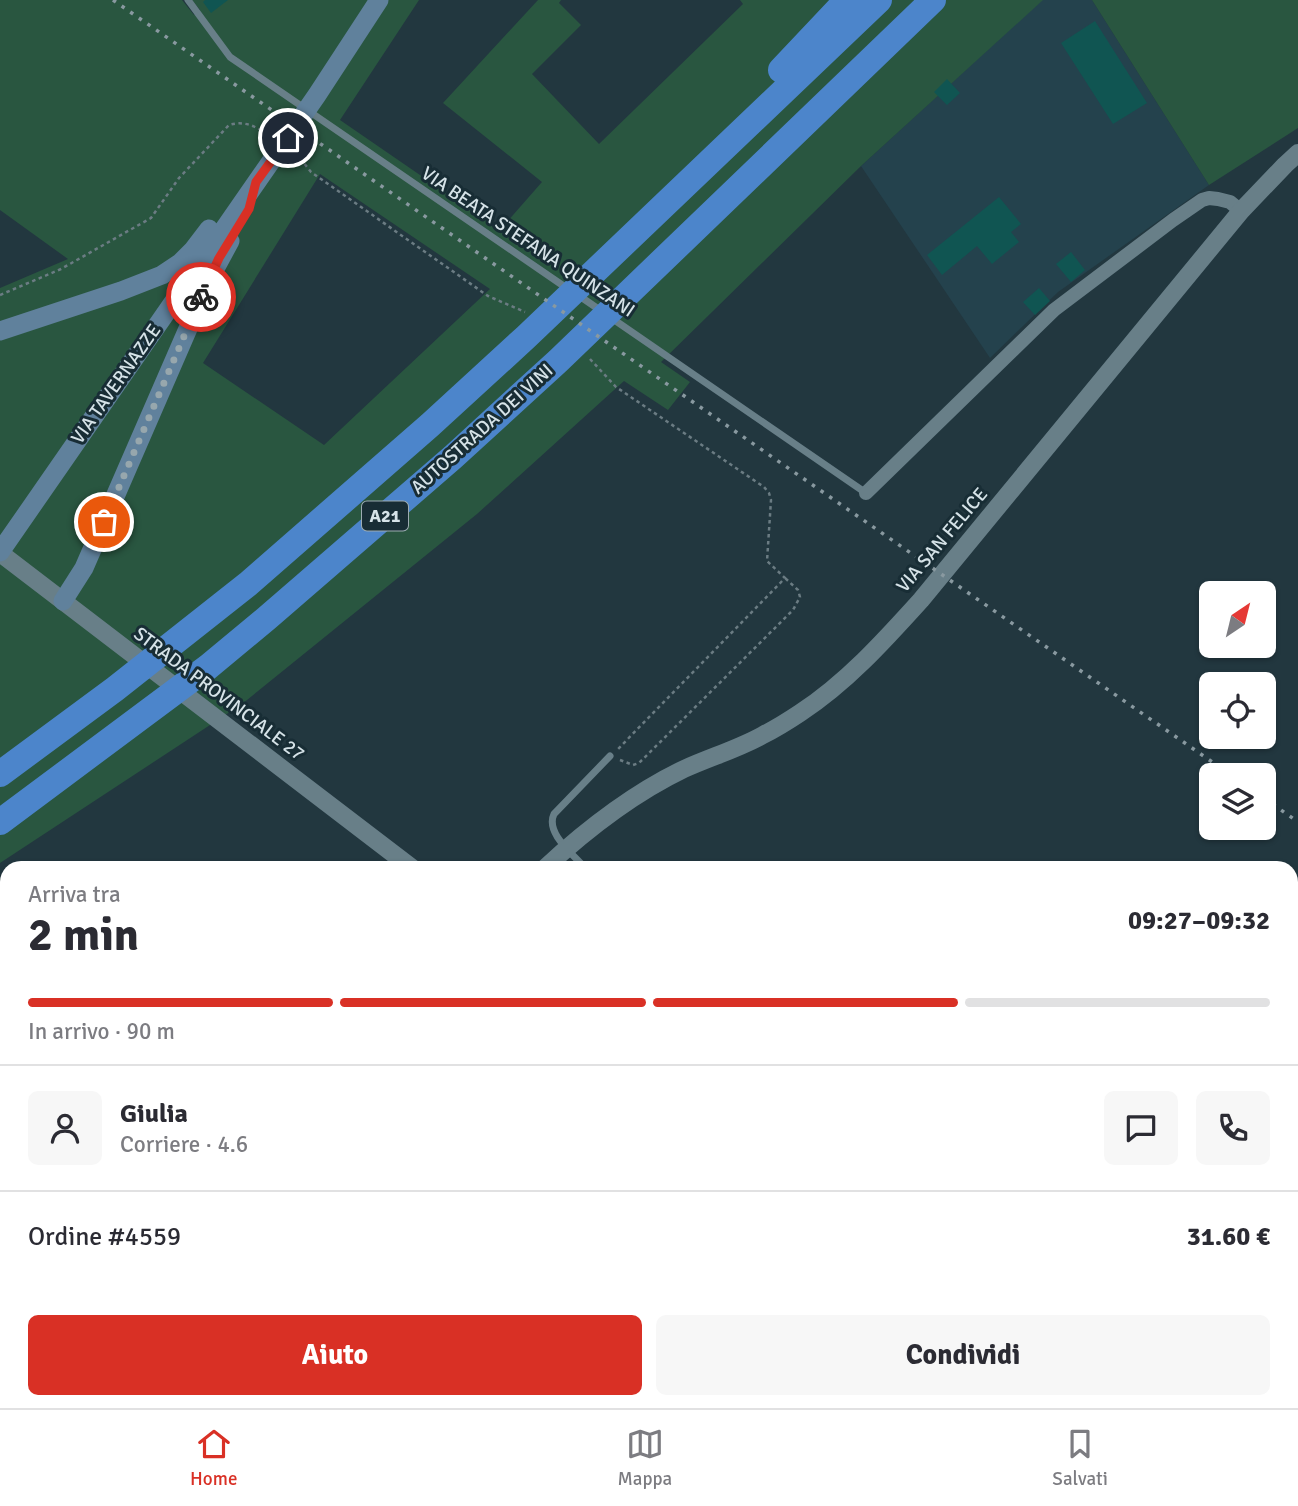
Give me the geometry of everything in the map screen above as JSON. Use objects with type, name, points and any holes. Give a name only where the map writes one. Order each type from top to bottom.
[{"type":"highway","points":[[698,173],[742,113],[847,0]]},
{"type":"highway","name":"AUTOSTRADA DEI VINI","points":[[0,774],[178,640],[258,575],[430,425],[879,0]]},
{"type":"highway","name":"AUTOSTRADA DEI VINI","points":[[0,822],[208,667],[432,475],[558,361],[933,0]]},
{"type":"highway","points":[[880,50],[950,0]]},
{"type":"main road","points":[[0,331],[121,291],[162,275],[180,263],[193,250],[224,207],[256,182],[317,96],[379,0]]},
{"type":"main road","points":[[63,601],[84,568],[219,258],[249,209],[256,182]]},
{"type":"main road","name":"VIA TAVERNAZZE","points":[[0,552],[256,182]]},
{"type":"street","name":"VIA SAN FELICE","points":[[553,861],[595,824],[656,784],[763,735],[800,713],[840,682],[883,642],[921,600],[1241,211],[1298,153]]},
{"type":"street","points":[[866,493],[1054,310],[1163,228],[1202,200],[1209,198],[1230,202],[1241,211]]},
{"type":"street","name":"STRADA PROVINCIALE 27","points":[[0,552],[403,861]]},
{"type":"lane","name":"VIA BEATA STEFANA QUINZANI","points":[[188,0],[230,57],[866,493]]},
{"type":"lane","points":[[579,861],[552,827],[552,816],[611,756]]},
{"type":"path","points":[[611,756],[629,764],[639,763],[793,610],[800,597],[798,590],[785,578]]},
{"type":"shaded area","points":[[1042,0],[1092,0],[1209,185],[1058,292],[990,358],[861,166]]},
{"type":"green space","points":[[0,0],[182,0],[194,15],[200,10],[192,0],[419,0],[340,120],[500,230],[542,182],[443,103],[538,0],[561,0],[559,3],[581,25],[532,74],[599,144],[743,4],[740,0],[1043,0],[861,166],[661,362],[690,382],[668,410],[624,381],[477,514],[242,704],[0,861],[0,288],[68,259],[0,210]],"holes":[[[320,174],[490,289],[324,445],[203,363]]]},
{"type":"green space","points":[[1092,0],[1298,0],[1298,128],[1209,185]]},
{"type":"building","points":[[228,0],[211,13],[203,2]]},
{"type":"building","points":[[1095,21],[1147,103],[1113,124],[1061,43]]},
{"type":"building","points":[[947,79],[960,93],[947,105],[934,92]]},
{"type":"building","points":[[999,197],[1021,224],[1011,232],[1019,242],[992,264],[977,246],[942,275],[927,255]]},
{"type":"building","points":[[1071,252],[1085,270],[1071,282],[1056,264]]},
{"type":"building","points":[[1039,288],[1050,301],[1035,315],[1023,302]]},
{"type":"railway","points":[[113,0],[1214,763]]},
{"type":"railway","points":[[1276,806],[1298,822]]},
{"type":"way so far","points":[[104,522],[201,297]]},
{"type":"route","points":[[201,297],[219,258],[242,224],[254,197],[256,182],[288,138]]}]
